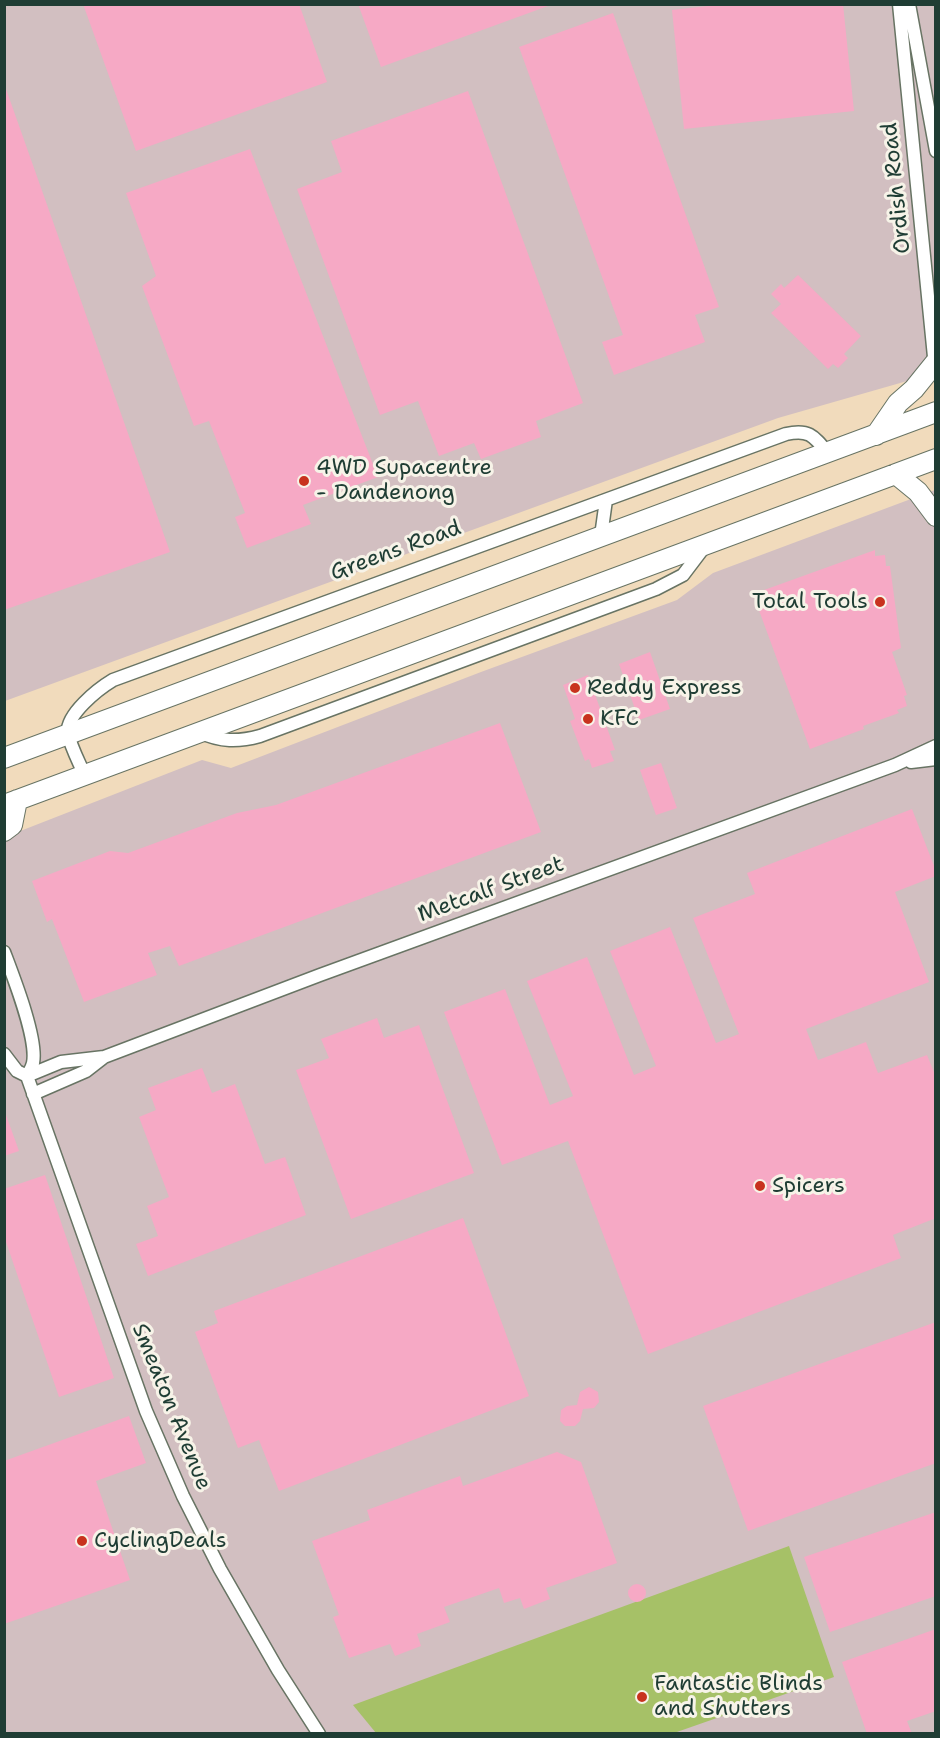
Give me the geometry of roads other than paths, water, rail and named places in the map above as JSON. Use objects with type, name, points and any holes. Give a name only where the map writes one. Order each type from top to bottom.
[{"type":"main road","points":[[876,435],[898,403],[914,389],[935,363]]},
{"type":"main road","points":[[4,758],[936,412]]},
{"type":"main road","points":[[4,831],[12,825],[11,803],[936,459]]},
{"type":"main road","points":[[896,474],[918,492],[936,516]]},
{"type":"street","name":"Ordish Road","points":[[899,4],[936,368]]},
{"type":"street","name":"Ordish Road","points":[[909,4],[931,101],[936,151]]},
{"type":"street","points":[[909,105],[931,101]]},
{"type":"street","points":[[912,126],[933,122]]},
{"type":"street","name":"Greens Road","points":[[68,734],[71,720],[100,688],[113,680],[786,434],[805,432],[814,436],[827,452]]},
{"type":"street","points":[[601,536],[606,500]]},
{"type":"street","points":[[68,734],[84,774]]},
{"type":"street","name":"Metcalf Street","points":[[27,1076],[62,1062],[104,1057],[550,890],[895,765],[936,746]]},
{"type":"street","name":"Metcalf Street","points":[[895,765],[936,759]]},
{"type":"street","name":"Smeaton Avenue","points":[[4,952],[22,1002],[30,1033],[33,1065],[27,1076]]},
{"type":"street","name":"Smeaton Avenue","points":[[4,1054],[17,1071],[27,1076],[146,1411],[183,1496],[220,1569],[278,1670],[319,1734]]},
{"type":"street","name":"Metcalf Street","points":[[33,1094],[86,1071],[104,1057]]},
{"type":"place","name":"4WD Supacentre - Dandenong","points":[[304,481]]},
{"type":"place","name":"Total Tools","points":[[880,602]]},
{"type":"place","name":"Reddy Express","points":[[575,688]]},
{"type":"place","name":"KFC","points":[[588,719]]},
{"type":"place","name":"Spicers","points":[[760,1186]]},
{"type":"place","name":"CyclingDeals","points":[[82,1541]]},
{"type":"place","name":"Fantastic Blinds and Shutters","points":[[642,1697]]}]
